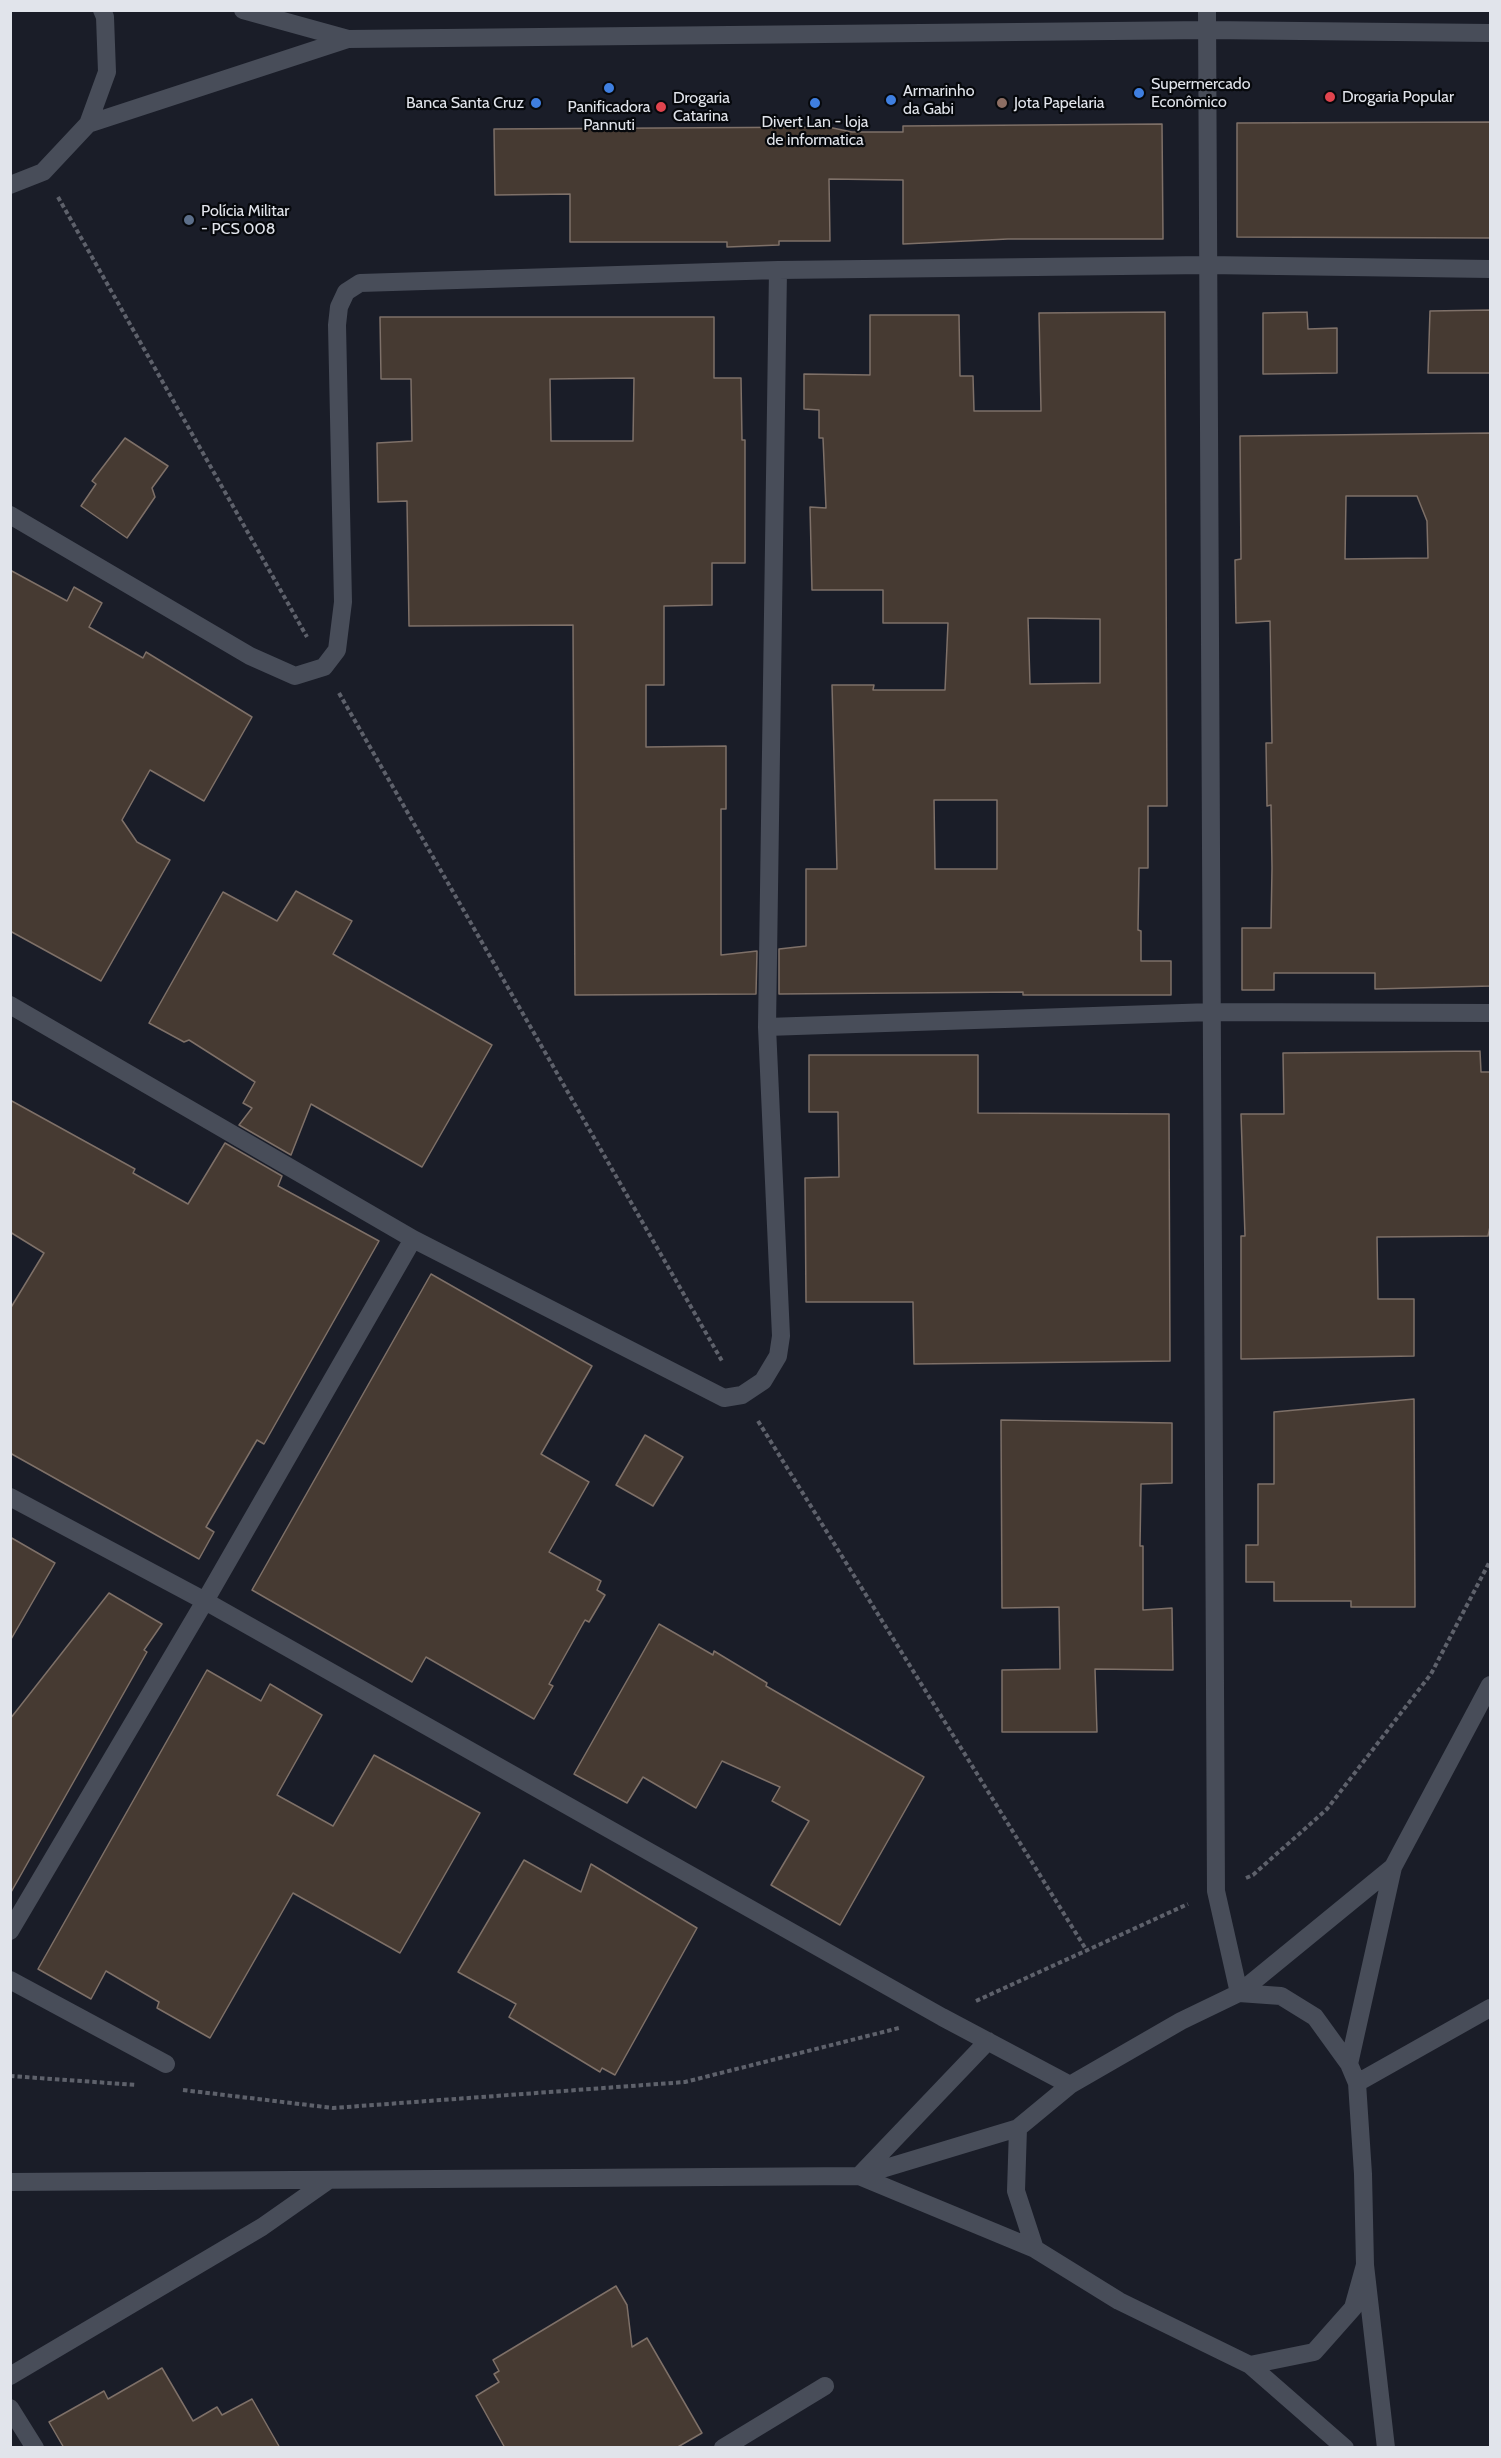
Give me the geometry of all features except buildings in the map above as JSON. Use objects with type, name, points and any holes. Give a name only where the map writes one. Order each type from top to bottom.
[{"type":"street","points":[[10,185],[43,172],[88,124],[107,72],[105,17],[102,10]]},
{"type":"street","points":[[243,10],[348,39],[1207,30],[1491,33]]},
{"type":"street","points":[[1207,10],[1216,1891],[1239,1993]]},
{"type":"street","points":[[88,124],[348,39]]},
{"type":"street","points":[[10,515],[250,656],[295,676],[324,667],[337,650],[343,602],[337,325],[339,307],[346,292],[360,283],[778,270],[1207,265],[1491,269]]},
{"type":"street","points":[[10,1005],[412,1239],[724,1398],[742,1395],[763,1382],[778,1356],[781,1336],[767,1027],[778,270]]},
{"type":"street","points":[[767,1027],[1212,1012],[1491,1012]]},
{"type":"street","points":[[10,1930],[205,1601],[412,1239]]},
{"type":"street","points":[[10,1497],[205,1601],[1070,2085]]},
{"type":"street","points":[[1349,2064],[1393,1867],[1491,1685]]},
{"type":"street","points":[[10,2182],[859,2176],[1018,2128],[1070,2085],[1181,2021],[1239,1993],[1393,1867]]},
{"type":"street","points":[[10,1980],[166,2064]]},
{"type":"street","points":[[1239,1993],[1281,1996],[1315,2017],[1349,2064],[1357,2083],[1365,2265],[1386,2448]]},
{"type":"street","points":[[1357,2083],[1491,2008]]},
{"type":"street","points":[[859,2176],[988,2041]]},
{"type":"street","points":[[1018,2128],[1016,2192],[1035,2249]]},
{"type":"street","points":[[859,2176],[1035,2249],[1119,2301],[1250,2365],[1345,2448]]},
{"type":"street","points":[[10,2376],[234,2244],[329,2180]]},
{"type":"street","points":[[1250,2365],[1314,2352],[1353,2308],[1365,2265]]},
{"type":"street","points":[[723,2448],[825,2386]]},
{"type":"street","points":[[10,2409],[34,2448]]},
{"type":"path","points":[[43,172],[742,1395],[1087,1951]]},
{"type":"place","name":"Panificadora Pannuti","points":[[609,88]]},
{"type":"place","name":"Supermercado Econômico","points":[[1139,93]]},
{"type":"place","name":"Drogaria Popular","points":[[1330,97]]},
{"type":"place","name":"Armarinho da Gabi","points":[[891,100]]},
{"type":"place","name":"Banca Santa Cruz","points":[[536,103]]},
{"type":"place","name":"Divert Lan - loja de informatica","points":[[815,103]]},
{"type":"place","name":"Jota Papelaria","points":[[1002,103]]},
{"type":"place","name":"Drogaria Catarina","points":[[661,107]]},
{"type":"place","name":"Polícia Militar - PCS 008","points":[[189,220]]}]
